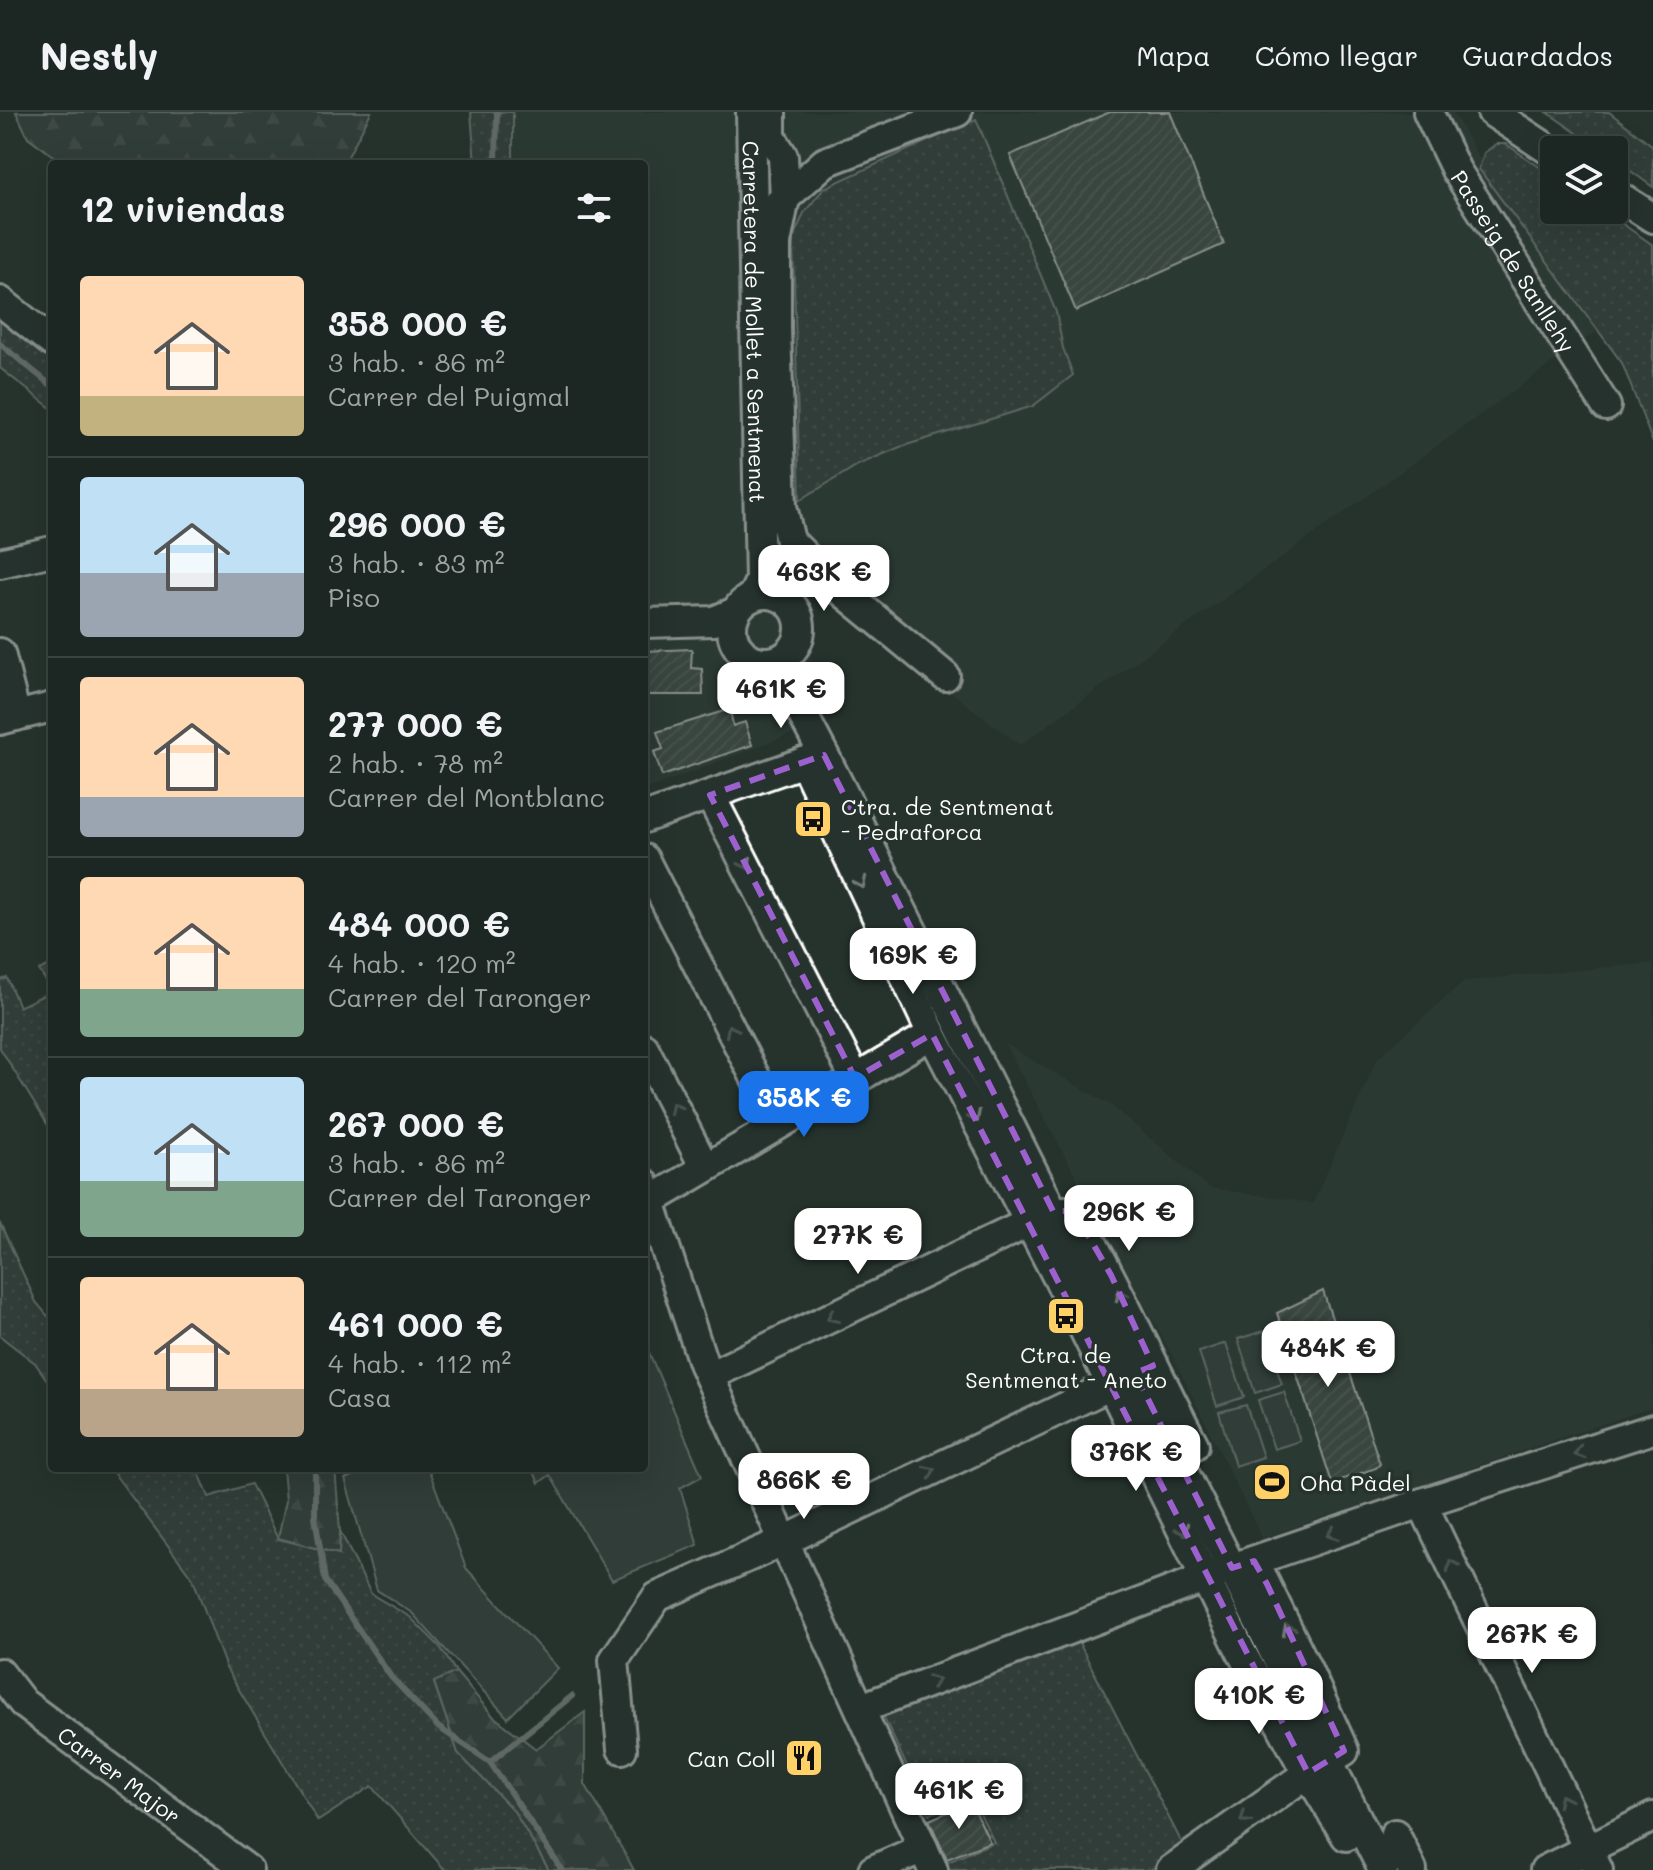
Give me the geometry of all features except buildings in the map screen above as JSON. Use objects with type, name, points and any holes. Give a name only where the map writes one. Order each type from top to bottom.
[{"type":"street","name":"Carretera de Mollet a Sentmenat","points":[[744,606],[754,226],[751,112]]},
{"type":"street","points":[[771,112],[771,137],[783,156],[785,198],[776,243],[776,329],[782,506],[790,541],[832,583],[945,676]]},
{"type":"street","points":[[754,226],[825,162],[957,112]]},
{"type":"street","name":"Passeig de Sanllehy","points":[[1428,112],[1456,170],[1606,406]]},
{"type":"street","points":[[1492,112],[1540,144]]},
{"type":"street","points":[[752,151],[825,162]]},
{"type":"street","points":[[1628,202],[1653,218]]},
{"type":"street","points":[[0,301],[48,339]]},
{"type":"street","points":[[0,563],[48,552]]},
{"type":"street","points":[[648,622],[786,600],[797,612],[801,627],[798,643],[779,667]]},
{"type":"street","points":[[744,606],[738,648],[749,659],[779,667]]},
{"type":"street","points":[[0,653],[8,718],[48,708]]},
{"type":"street","points":[[779,667],[814,759],[932,1034],[1133,1375],[1383,1870]]},
{"type":"street","points":[[648,817],[814,759]]},
{"type":"street","points":[[814,759],[1041,1217]]},
{"type":"street","points":[[710,795],[855,1078]]},
{"type":"street","points":[[648,867],[779,1124]]},
{"type":"street","points":[[648,1192],[705,1168],[932,1034]]},
{"type":"street","points":[[648,1056],[705,1168]]},
{"type":"street","points":[[648,1195],[709,1376],[928,1859],[873,1870]]},
{"type":"street","points":[[709,1376],[1041,1217],[1074,1211],[1111,1275],[1133,1375],[1194,1445]]},
{"type":"street","points":[[622,1749],[614,1660],[657,1597],[784,1541],[1133,1375]]},
{"type":"street","points":[[861,1708],[1231,1569],[1422,1503],[1653,1429]]},
{"type":"street","points":[[1422,1503],[1592,1860]]},
{"type":"street","name":"Carrer Major","points":[[0,1673],[23,1703],[248,1870]]},
{"type":"street","points":[[1180,1868],[1326,1761]]},
{"type":"street","points":[[1326,1761],[1342,1829],[1362,1870]]},
{"type":"street","points":[[1545,1870],[1592,1860],[1653,1817]]},
{"type":"street","points":[[1395,1834],[1412,1870]]},
{"type":"highlighted area","points":[[824,755],[1053,1211],[1074,1211],[1111,1275],[1153,1366],[1135,1373],[1232,1568],[1254,1561],[1344,1751],[1308,1773],[1301,1762],[932,1034],[855,1078],[710,795]]},
{"type":"shaded area","points":[[513,112],[1453,112],[1482,163],[1600,329],[1020,745],[797,574],[823,722],[648,788],[648,160],[513,160]]},
{"type":"shaded area","points":[[1653,963],[1653,1407],[1262,1538],[1176,1363],[1005,1044],[1112,1106],[1209,1188],[1313,1203],[1377,1059],[1464,981]]},
{"type":"green space","points":[[16,112],[371,112],[346,160],[59,160],[28,137]]},
{"type":"green space","points":[[471,112],[513,112],[513,160],[475,160]]},
{"type":"green space","points":[[1547,112],[1609,112],[1653,146],[1653,187],[1628,169],[1628,136],[1581,136]]},
{"type":"green space","points":[[976,119],[1056,312],[1063,348],[1073,375],[1033,406],[900,447],[858,465],[800,500],[793,239],[804,213],[824,188]]},
{"type":"green space","points":[[1496,144],[1506,144],[1540,167],[1540,224],[1622,224],[1653,245],[1653,443],[1622,363],[1479,169],[1484,153]]},
{"type":"green space","points":[[0,315],[48,352],[48,406],[0,368]]},
{"type":"green space","points":[[48,966],[48,985],[39,970]]},
{"type":"green space","points":[[7,978],[19,1007],[48,993],[48,1126],[0,1048],[0,980]]},
{"type":"green space","points":[[0,1223],[36,1302],[48,1316],[48,1381],[35,1363],[0,1336]]},
{"type":"green space","points":[[1264,1331],[1282,1384],[1255,1393],[1238,1339]]},
{"type":"green space","points":[[1226,1343],[1244,1397],[1217,1406],[1199,1352]]},
{"type":"green space","points":[[648,1350],[702,1476],[680,1488],[698,1545],[612,1580],[550,1475],[539,1483],[534,1472],[648,1472]]},
{"type":"green space","points":[[1284,1392],[1300,1441],[1274,1449],[1258,1400]]},
{"type":"green space","points":[[1246,1405],[1263,1457],[1235,1466],[1219,1412]]},
{"type":"green space","points":[[113,1472],[199,1472],[209,1497],[251,1484],[278,1539],[339,1554],[340,1531],[371,1594],[410,1617],[440,1647],[456,1672],[434,1683],[458,1753],[514,1811],[549,1870],[445,1870],[372,1786],[318,1821],[226,1668],[193,1579]]},
{"type":"green space","points":[[283,1472],[335,1472],[339,1554],[278,1538],[286,1500]]},
{"type":"green space","points":[[365,1472],[430,1472],[466,1568],[558,1668],[508,1718],[412,1613],[377,1590],[345,1479]]},
{"type":"green space","points":[[1076,1637],[1184,1847],[1150,1870],[946,1870],[943,1864],[994,1842],[973,1799],[929,1814],[881,1711]]},
{"type":"green space","points":[[456,1672],[493,1716],[536,1749],[585,1712],[585,1784],[634,1870],[549,1870],[514,1811],[458,1753],[434,1682]]},
{"type":"waterway","points":[[496,160],[497,112]]},
{"type":"waterway","points":[[0,344],[48,383]]},
{"type":"waterway","points":[[315,1472],[315,1516],[325,1580],[391,1677],[438,1727],[490,1762],[562,1870]]},
{"type":"waterway","points":[[490,1762],[572,1696]]},
{"type":"place","name":"Ctra. de Sentmenat - Pedraforca","points":[[813,819]]},
{"type":"place","name":"Ctra. de Sentmenat - Aneto","points":[[1066,1316]]},
{"type":"place","name":"Oha Pàdel","points":[[1272,1482]]},
{"type":"place","name":"Can Coll","points":[[804,1758]]}]
